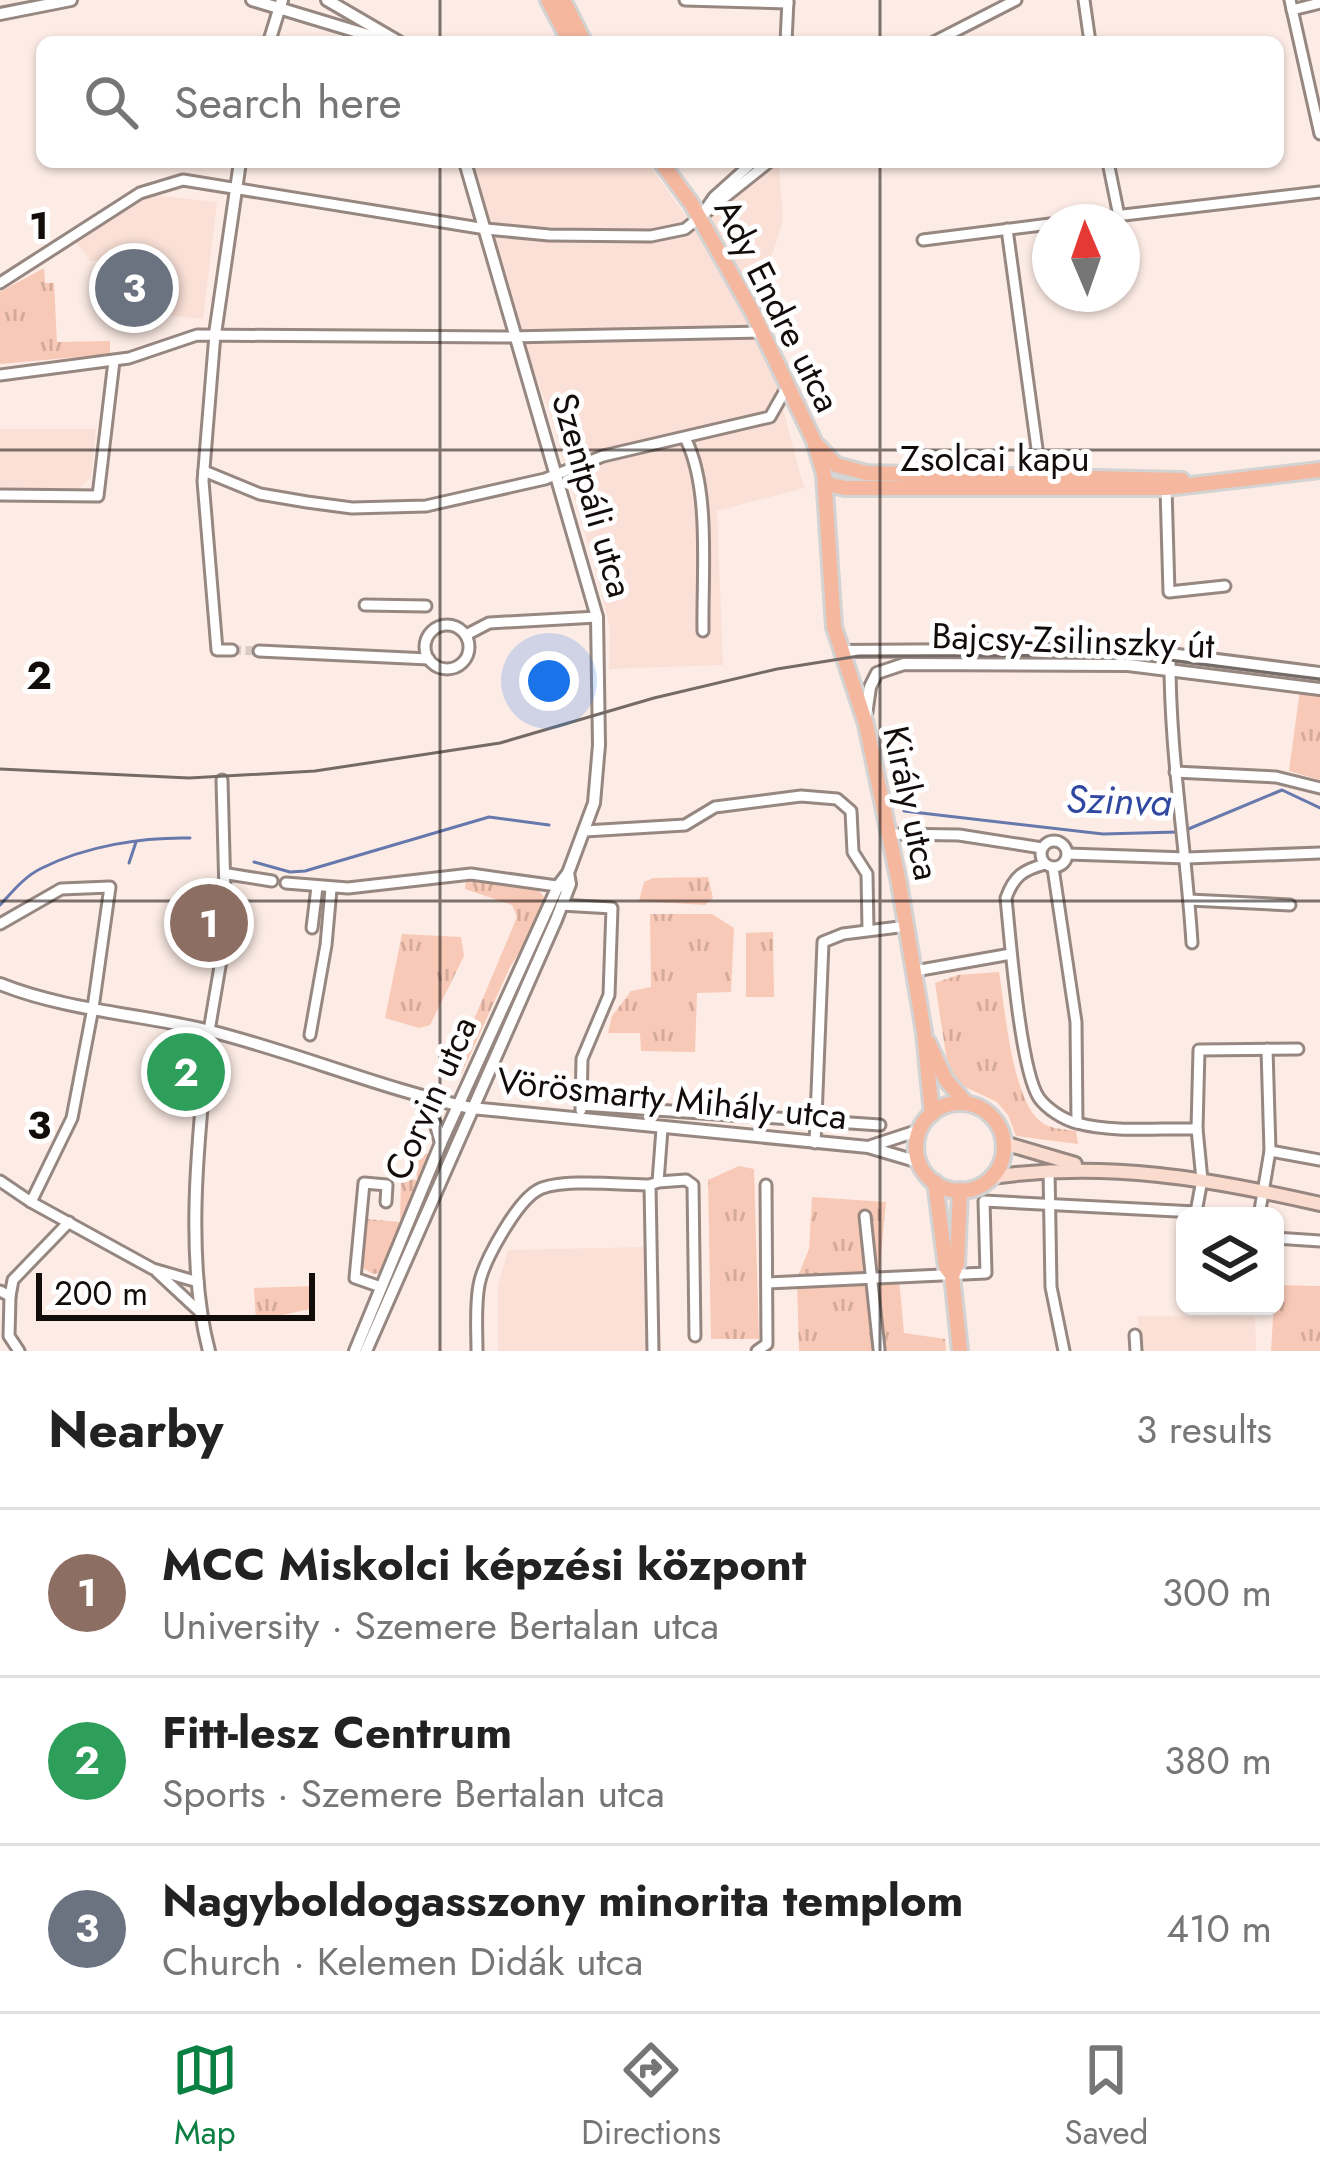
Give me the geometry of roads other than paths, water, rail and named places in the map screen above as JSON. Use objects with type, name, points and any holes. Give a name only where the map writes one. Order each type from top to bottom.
[{"type":"main road","points":[[548,0],[565,36]]},
{"type":"main road","points":[[563,0],[581,36]]},
{"type":"main road","name":"Ady Endre utca","points":[[665,168],[700,217],[763,332],[814,441],[826,484]]},
{"type":"main road","points":[[814,441],[830,460],[866,473]]},
{"type":"main road","name":"Ady Endre utca","points":[[830,460],[826,484],[833,616],[840,651]]},
{"type":"main road","name":"Zsolcai kapu","points":[[826,484],[845,488],[1166,488],[1320,470]]},
{"type":"main road","name":"Zsolcai kapu","points":[[826,484],[841,475],[866,473],[1167,478],[1205,483]]},
{"type":"main road","name":"Király utca","points":[[840,651],[866,724],[889,834],[915,971],[932,1114]]},
{"type":"main road","name":"Király utca","points":[[924,1032],[946,1080],[966,1103]]},
{"type":"main road","points":[[952,1275],[946,1267],[940,1196],[919,1162],[916,1146],[932,1114],[951,1104],[966,1103],[992,1117],[1004,1144],[1001,1162],[991,1177]]},
{"type":"main road","points":[[1004,1144],[1088,1168],[1202,1180],[1320,1204]]},
{"type":"main road","points":[[935,1182],[971,1189],[991,1177],[1088,1168]]},
{"type":"main road","points":[[960,1190],[957,1264],[952,1275],[960,1351]]},
{"type":"street","points":[[0,14],[71,0]]},
{"type":"street","points":[[252,0],[280,3],[377,36]]},
{"type":"street","points":[[327,0],[385,36]]},
{"type":"street","points":[[686,0],[788,2],[786,36]]},
{"type":"street","points":[[946,36],[1016,0]]},
{"type":"street","points":[[1084,0],[1089,36]]},
{"type":"street","points":[[271,36],[280,3]]},
{"type":"street","points":[[1320,4],[1291,5],[1320,134]]},
{"type":"street","points":[[232,650],[217,650],[204,471],[214,334],[239,168]]},
{"type":"street","name":"Szentpáli utca","points":[[467,168],[510,337],[558,474],[597,617],[599,746],[594,803],[577,851]]},
{"type":"street","points":[[700,217],[714,197],[747,168]]},
{"type":"street","points":[[0,283],[140,193],[183,180],[486,229],[651,236],[685,230],[762,168]]},
{"type":"street","points":[[1109,168],[1116,204]]},
{"type":"street","points":[[1140,213],[1320,192]]},
{"type":"street","points":[[923,239],[1032,226]]},
{"type":"street","points":[[1006,229],[1041,478]]},
{"type":"street","points":[[0,375],[114,361],[214,334],[510,337],[763,332]]},
{"type":"street","points":[[0,495],[98,496],[114,361]]},
{"type":"street","points":[[204,471],[260,494],[374,508],[426,506],[558,474],[603,456],[770,417],[788,383]]},
{"type":"street","points":[[685,438],[699,488],[704,631]]},
{"type":"street","points":[[1166,488],[1169,592],[1226,586]]},
{"type":"street","points":[[365,605],[426,606]]},
{"type":"street","points":[[466,635],[489,623],[597,617]]},
{"type":"street","points":[[429,659],[426,640],[434,630],[447,626],[466,635]]},
{"type":"street","points":[[259,651],[429,659],[438,667],[456,668],[468,653],[466,635]]},
{"type":"street","name":"Bajcsy-Zsilinszky út","points":[[840,651],[1130,649],[1320,673]]},
{"type":"street","points":[[1171,652],[1175,772],[1192,943]]},
{"type":"street","name":"Bajcsy-Zsilinszky út","points":[[866,724],[873,679],[893,665],[1170,669],[1320,689]]},
{"type":"street","points":[[1175,772],[1276,777],[1320,788]]},
{"type":"street","points":[[209,1351],[198,1282],[200,1156],[208,1031],[220,979],[227,874],[222,780]]},
{"type":"street","points":[[585,831],[685,825],[715,807],[825,796],[845,803],[851,811],[854,852],[868,874],[868,930]]},
{"type":"street","points":[[889,834],[959,835],[1042,848]]},
{"type":"street","points":[[1042,848],[1058,841],[1068,854]]},
{"type":"street","points":[[1042,848],[1076,1022],[1077,1123]]},
{"type":"street","name":"Corvin utca","points":[[355,1351],[441,1143],[485,1079],[561,907],[577,851]]},
{"type":"street","points":[[1068,854],[1187,858],[1320,853]]},
{"type":"street","points":[[1068,854],[1064,863],[1023,870],[1006,898],[1031,1079],[1039,1098],[1077,1123],[1197,1130]]},
{"type":"street","points":[[227,874],[272,881]]},
{"type":"street","points":[[286,883],[331,889],[471,874],[564,887]]},
{"type":"street","points":[[0,924],[61,889],[110,886],[72,1118],[32,1202]]},
{"type":"street","points":[[312,928],[316,887]]},
{"type":"street","name":"Corvin utca","points":[[365,1351],[464,1107],[466,1087],[564,887]]},
{"type":"street","points":[[310,1035],[331,889]]},
{"type":"street","points":[[1189,900],[1289,904]]},
{"type":"street","points":[[561,907],[612,908],[609,995],[585,1047],[582,1121]]},
{"type":"street","points":[[815,1143],[823,941],[907,926]]},
{"type":"street","points":[[915,971],[1011,954]]},
{"type":"street","name":"Vörösmarty Mihály utca","points":[[0,984],[29,995],[208,1031],[464,1107],[868,1147],[919,1162]]},
{"type":"street","points":[[767,1282],[986,1273],[985,1201],[1196,1212],[1202,1180],[1197,1130],[1199,1050],[1298,1048]]},
{"type":"street","points":[[1260,1207],[1270,1151],[1267,1049]]},
{"type":"street","points":[[485,1079],[498,1112]]},
{"type":"street","points":[[416,1096],[448,1096],[466,1087]]},
{"type":"street","points":[[416,1096],[436,1125],[441,1143]]},
{"type":"street","points":[[581,1105],[880,1125]]},
{"type":"street","points":[[653,1351],[654,1184],[662,1129]]},
{"type":"street","name":"Vörösmarty Mihály utca","points":[[868,1147],[920,1130]]},
{"type":"street","points":[[1270,1151],[1320,1160]]},
{"type":"street","points":[[1049,1171],[1051,1287],[1064,1351]]},
{"type":"street","points":[[1,1180],[153,1269],[198,1282]]},
{"type":"street","points":[[477,1351],[482,1273],[516,1213],[538,1190],[565,1186],[686,1180],[693,1185],[695,1336]]},
{"type":"street","points":[[382,1287],[355,1277],[364,1183],[387,1185],[386,1202]]},
{"type":"street","points":[[757,1351],[767,1344],[766,1185]]},
{"type":"street","points":[[865,1216],[879,1349]]},
{"type":"street","points":[[19,1351],[9,1336],[5,1294],[69,1222]]},
{"type":"street","points":[[1284,1238],[1320,1240]]},
{"type":"street","points":[[153,1269],[200,1312]]},
{"type":"street","points":[[1135,1335],[1136,1351]]},
{"type":"waterway","name":"Szinva","points":[[1186,830],[1282,790],[1320,808]]},
{"type":"waterway","name":"Szinva","points":[[904,811],[1103,834],[1177,832]]},
{"type":"waterway","name":"Szinva","points":[[254,862],[305,871],[489,817],[549,825]]},
{"type":"waterway","name":"Szinva","points":[[0,905],[36,871],[59,860],[134,841],[190,838]]},
{"type":"waterway","points":[[129,863],[136,842]]},
{"type":"tunnel","points":[[232,650],[259,651]]},
{"type":"tram line","points":[[0,769],[189,778],[315,771],[500,743],[654,698],[777,669],[859,656],[1131,655],[1320,679]]},
{"type":"place","name":"Nagyboldogasszony minorita templom","points":[[134,288]]},
{"type":"place","name":"MCC Miskolci képzési központ","points":[[209,923]]},
{"type":"place","name":"Fitt-lesz Centrum","points":[[186,1072]]}]
